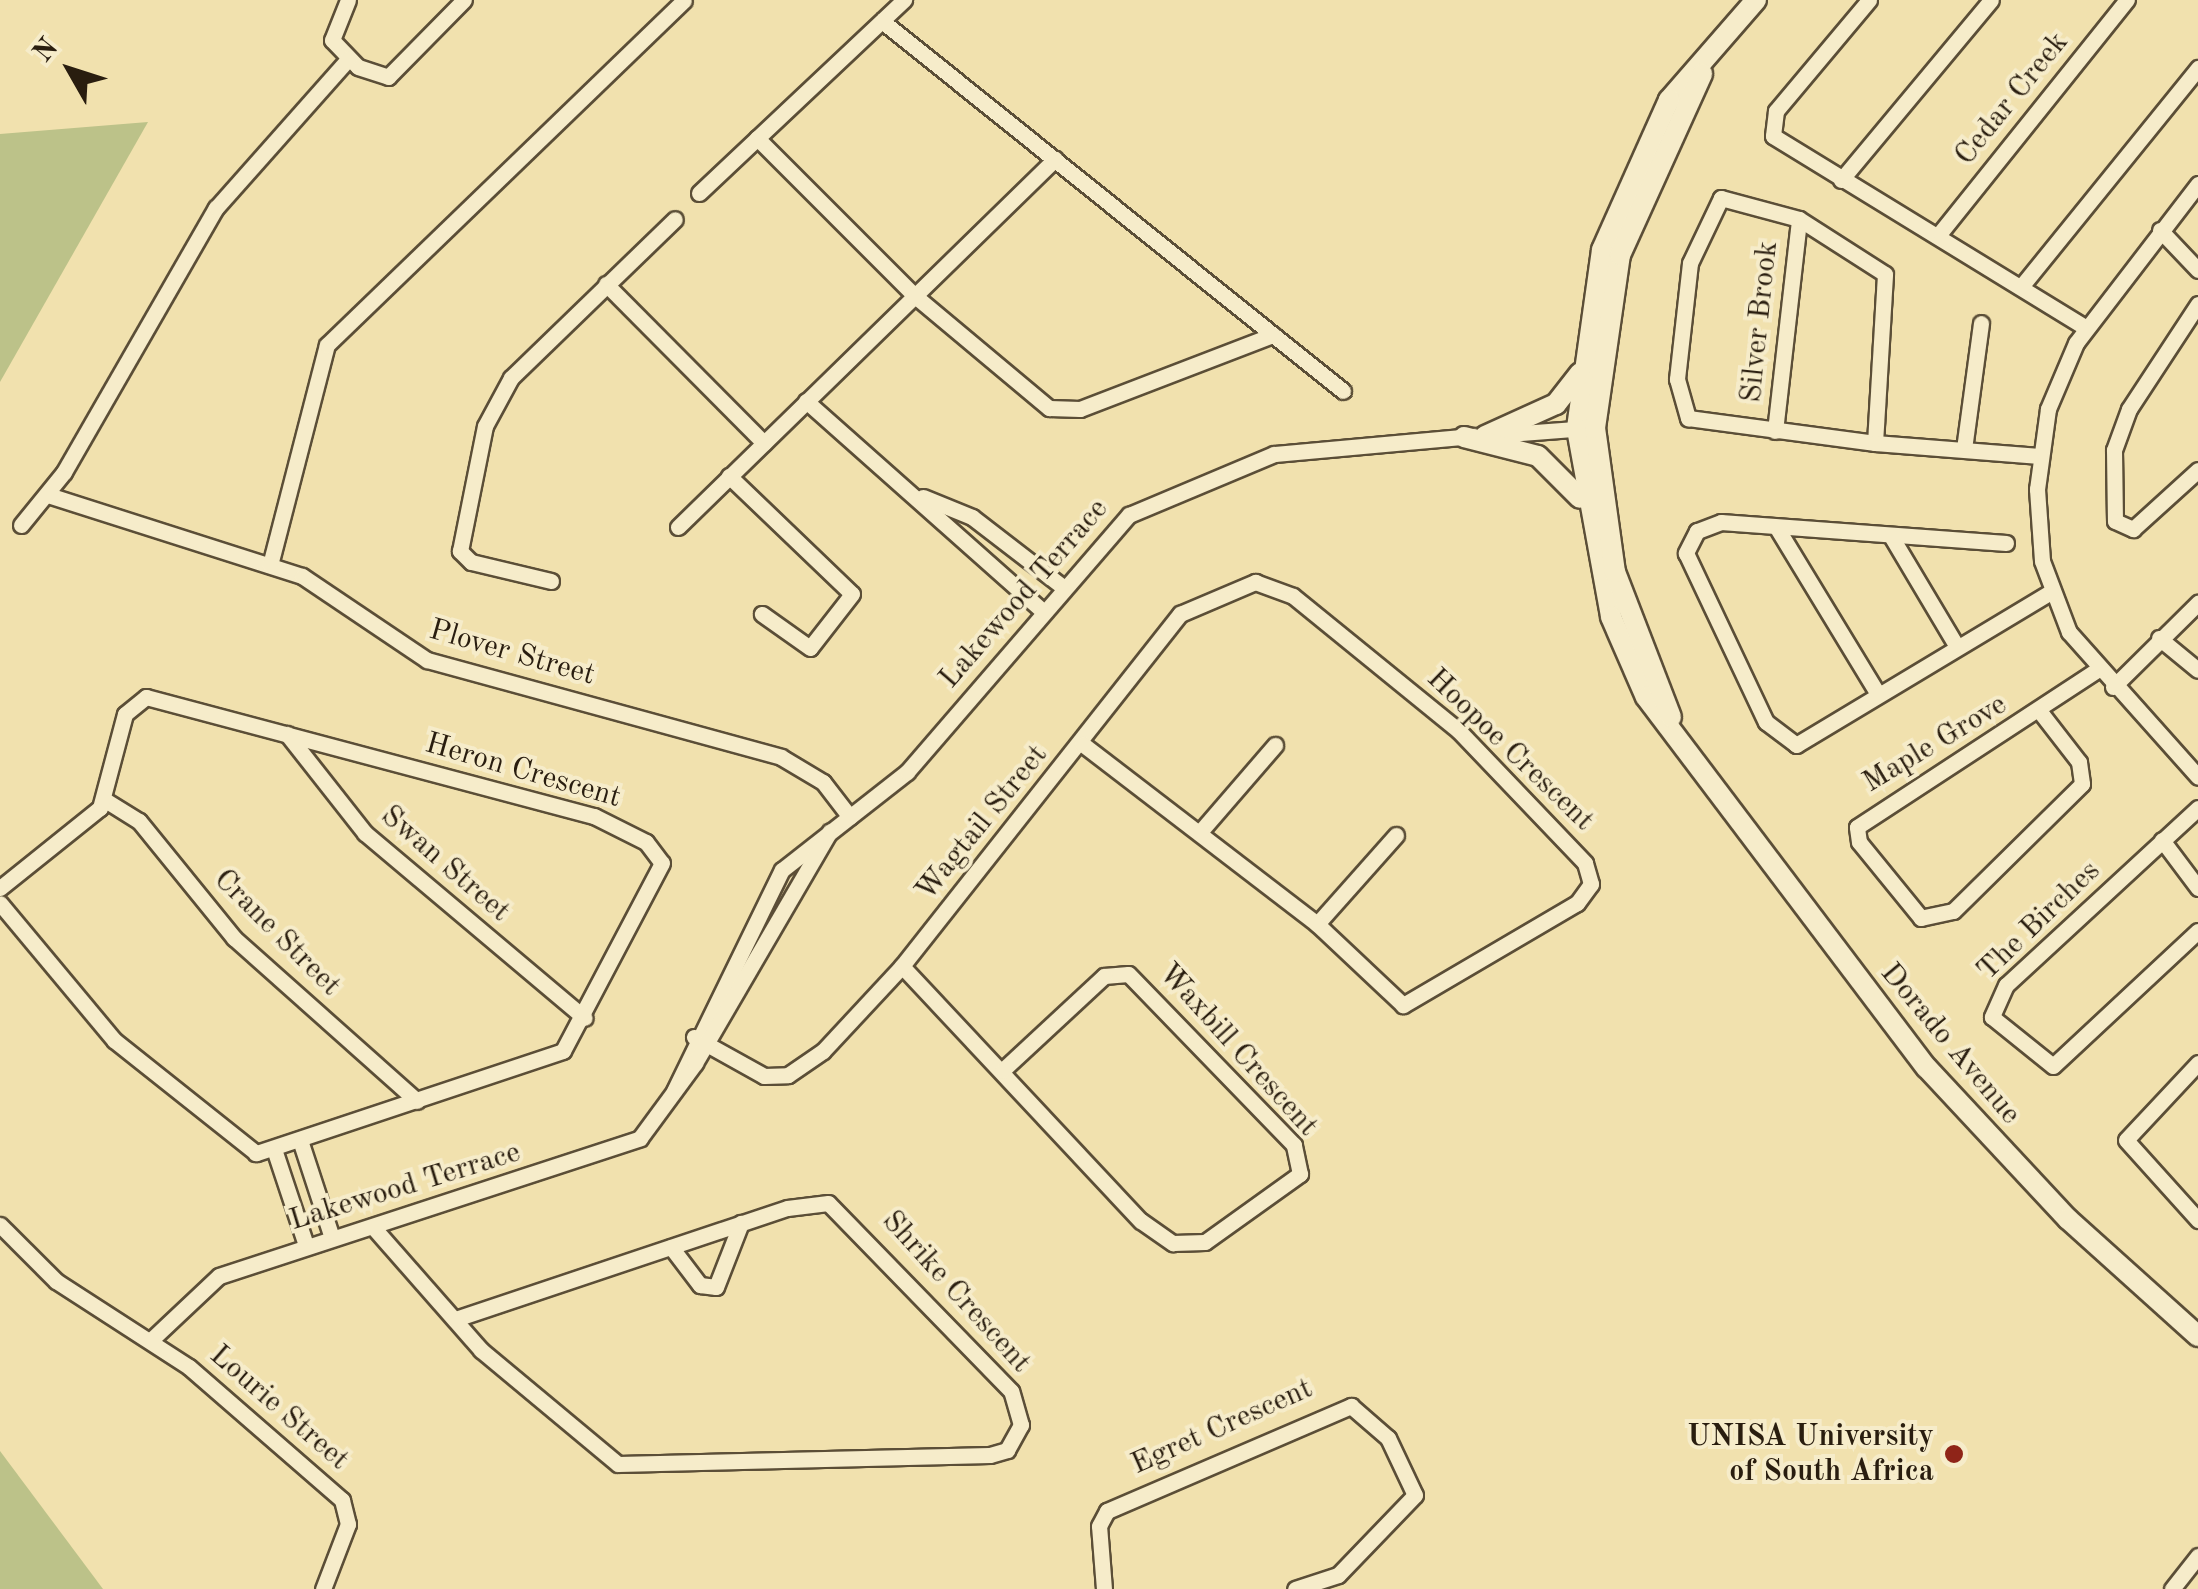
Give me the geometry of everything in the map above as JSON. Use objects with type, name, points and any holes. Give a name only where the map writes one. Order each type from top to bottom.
[{"type":"street","points":[[348,0],[332,40],[349,58],[388,77],[464,0]]},
{"type":"street","points":[[270,565],[327,345],[684,0]]},
{"type":"street","points":[[698,193],[904,0]]},
{"type":"street","points":[[1868,0],[1770,123],[1782,145],[2024,283],[2085,327]]},
{"type":"street","points":[[1841,180],[1991,0]]},
{"type":"street","name":"Cedar Creek","points":[[1940,233],[2128,0]]},
{"type":"street","points":[[1586,428],[1624,242],[1708,62],[1746,4]]},
{"type":"street","points":[[882,21],[1343,391]]},
{"type":"street","points":[[21,525],[48,495],[216,208],[349,58]]},
{"type":"street","points":[[1586,428],[1581,371],[1622,191],[1669,100],[1708,62]]},
{"type":"street","points":[[2024,283],[2198,68]]},
{"type":"street","points":[[757,138],[915,296],[1055,410],[1089,406],[1274,335]]},
{"type":"street","points":[[678,527],[1055,160]]},
{"type":"street","points":[[2198,184],[2085,327],[2059,376],[2039,456],[2040,548],[2050,592],[2097,670],[2198,776]]},
{"type":"street","name":"Silver Brook","points":[[1876,443],[1887,279],[1799,219],[1721,198],[1690,263],[1684,314],[1682,412],[1702,424],[1876,443],[2039,456]]},
{"type":"street","points":[[550,582],[471,562],[458,546],[500,392],[675,218]]},
{"type":"street","name":"Silver Brook","points":[[1775,431],[1799,219]]},
{"type":"street","points":[[2160,230],[2198,270]]},
{"type":"street","points":[[606,284],[764,443]]},
{"type":"street","points":[[2198,304],[2150,365],[2118,437],[2115,521],[2133,530],[2198,470]]},
{"type":"street","points":[[1964,449],[1980,322]]},
{"type":"street","points":[[1475,436],[1556,404],[1581,371]]},
{"type":"street","points":[[806,401],[922,497],[1042,610]]},
{"type":"street","name":"Lakewood Terrace","points":[[151,1340],[203,1284],[306,1245],[631,1143],[674,1092],[760,900],[801,846],[850,817],[906,772],[1042,610],[1129,515],[1229,469],[1302,448],[1586,428]]},
{"type":"street","name":"Dorado Avenue","points":[[1586,428],[1586,509],[1630,666],[1692,760],[1978,1128],[2198,1336]]},
{"type":"street","name":"Dorado Avenue","points":[[1586,428],[1614,572],[1692,760]]},
{"type":"street","points":[[1475,436],[1549,462],[1586,509]]},
{"type":"street","points":[[730,476],[852,594],[810,648],[762,614]]},
{"type":"street","name":"Plover Street","points":[[48,495],[270,565],[328,590],[427,660],[781,756],[823,782],[850,817]]},
{"type":"street","points":[[922,497],[972,517],[1063,586]]},
{"type":"street","points":[[2006,542],[1722,522],[1686,544],[1766,722],[1780,739],[1803,744],[1956,645],[2050,592]]},
{"type":"street","points":[[1777,528],[1878,694]]},
{"type":"street","points":[[1891,536],[1956,645]]},
{"type":"street","name":"Wagtail Street","points":[[700,1041],[753,1072],[788,1075],[840,1036],[902,966],[1190,606],[1255,582],[1293,596]]},
{"type":"street","name":"Hoopoe Crescent","points":[[1082,744],[1316,924],[1388,997],[1414,1005],[1576,903],[1592,878],[1458,730],[1293,596]]},
{"type":"street","points":[[2113,688],[2198,603]]},
{"type":"street","points":[[2159,638],[2198,670]]},
{"type":"street","name":"Maple Grove","points":[[2040,713],[2079,762],[2082,784],[1953,910],[1921,918],[1858,842],[1858,827],[2040,713],[2097,670]]},
{"type":"street","name":"Heron Crescent","points":[[106,800],[125,714],[138,699],[287,734],[594,816],[656,850],[660,874],[585,1018],[557,1055],[274,1148]]},
{"type":"street","name":"Swan Street","points":[[287,734],[364,833],[585,1018]]},
{"type":"street","points":[[1200,832],[1275,745]]},
{"type":"street","points":[[0,888],[106,800]]},
{"type":"street","name":"Crane Street","points":[[106,800],[139,821],[234,938],[417,1101]]},
{"type":"street","name":"The Birches","points":[[2198,808],[2006,986],[1992,1017],[2053,1066],[2198,932]]},
{"type":"street","name":"Lakewood Terrace","points":[[700,1041],[830,831]]},
{"type":"street","points":[[1316,924],[1396,835]]},
{"type":"street","points":[[2162,840],[2198,888]]},
{"type":"street","points":[[0,903],[114,1040],[238,1147],[274,1148],[306,1245]]},
{"type":"street","name":"Waxbill Crescent","points":[[902,966],[1142,1221],[1182,1247],[1206,1242],[1300,1174],[1294,1146],[1128,974],[1104,976],[1004,1070]]},
{"type":"street","points":[[2197,1066],[2126,1140],[2198,1220]]},
{"type":"street","points":[[300,1140],[332,1238]]},
{"type":"street","name":"Shrike Crescent","points":[[373,1227],[454,1318],[600,1453],[626,1466],[980,1456],[1012,1445],[1021,1418],[1010,1391],[845,1212],[814,1202],[454,1318]]},
{"type":"street","points":[[671,1247],[700,1285],[716,1286],[741,1224]]},
{"type":"street","name":"Lourie Street","points":[[0,1225],[56,1281],[151,1340],[342,1500],[348,1524],[323,1589]]},
{"type":"street","name":"Egret Crescent","points":[[1104,1589],[1099,1526],[1107,1511],[1318,1413],[1357,1408],[1388,1438],[1415,1494],[1338,1575],[1294,1589]]},
{"type":"street","points":[[2172,1589],[2198,1556]]},
{"type":"green space","points":[[148,122],[0,382],[0,134]]},
{"type":"green space","points":[[0,1451],[103,1589],[0,1589]]},
{"type":"place","name":"UNISA University of South Africa","points":[[1954,1454]]}]
